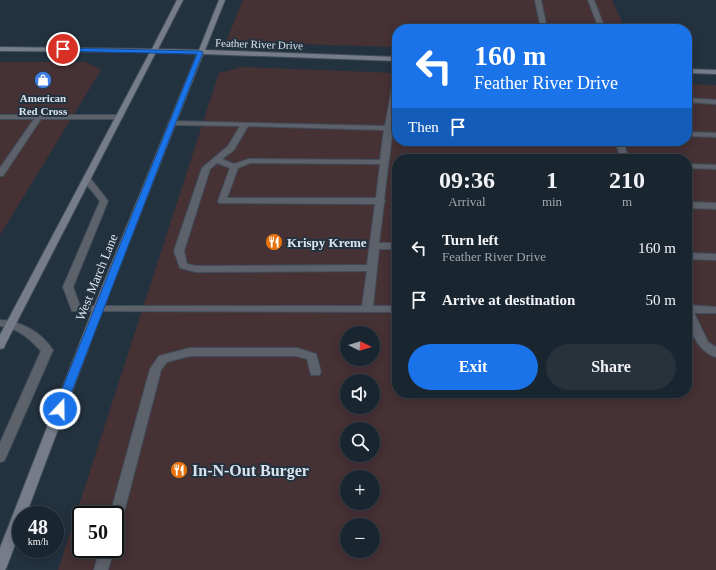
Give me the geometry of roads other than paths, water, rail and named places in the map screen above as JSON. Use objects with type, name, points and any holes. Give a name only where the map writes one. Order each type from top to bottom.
[{"type":"main road","points":[[0,345],[6,323],[88,180],[180,0]]},
{"type":"main road","name":"West March Lane","points":[[0,566],[98,309],[222,0]]},
{"type":"main road","name":"Feather River Drive","points":[[0,49],[200,52],[392,59]]},
{"type":"main road","points":[[692,71],[716,72]]},
{"type":"lane","points":[[538,0],[543,24]]},
{"type":"lane","points":[[591,0],[600,24]]},
{"type":"lane","points":[[692,100],[716,102]]},
{"type":"lane","points":[[367,309],[381,201],[388,128],[392,108]]},
{"type":"lane","points":[[0,117],[119,117]]},
{"type":"lane","points":[[0,174],[39,117]]},
{"type":"lane","points":[[172,123],[388,128]]},
{"type":"lane","points":[[245,124],[240,136],[231,148],[206,168],[179,251],[183,266],[196,269],[372,268]]},
{"type":"lane","points":[[692,134],[716,135]]},
{"type":"lane","points":[[216,160],[234,167],[249,161],[384,162]]},
{"type":"lane","points":[[692,166],[716,167]]},
{"type":"lane","points":[[234,167],[222,200],[381,201]]},
{"type":"lane","points":[[88,180],[104,200],[68,287],[76,310],[392,309]]},
{"type":"lane","points":[[692,204],[716,206]]},
{"type":"lane","points":[[375,246],[392,246]]},
{"type":"lane","points":[[692,256],[716,257]]},
{"type":"lane","points":[[692,309],[716,310]]},
{"type":"lane","points":[[692,319],[704,344],[716,353]]},
{"type":"lane","points":[[0,457],[47,350],[32,333],[6,323]]},
{"type":"lane","points":[[119,506],[156,369],[163,359],[190,352],[297,352],[312,357],[315,372]]},
{"type":"lane","points":[[102,570],[105,558]]},
{"type":"place","name":"American Red Cross","points":[[43,80]]},
{"type":"place","name":"Krispy Kreme","points":[[274,242]]},
{"type":"place","name":"In-N-Out Burger","points":[[179,470]]}]
